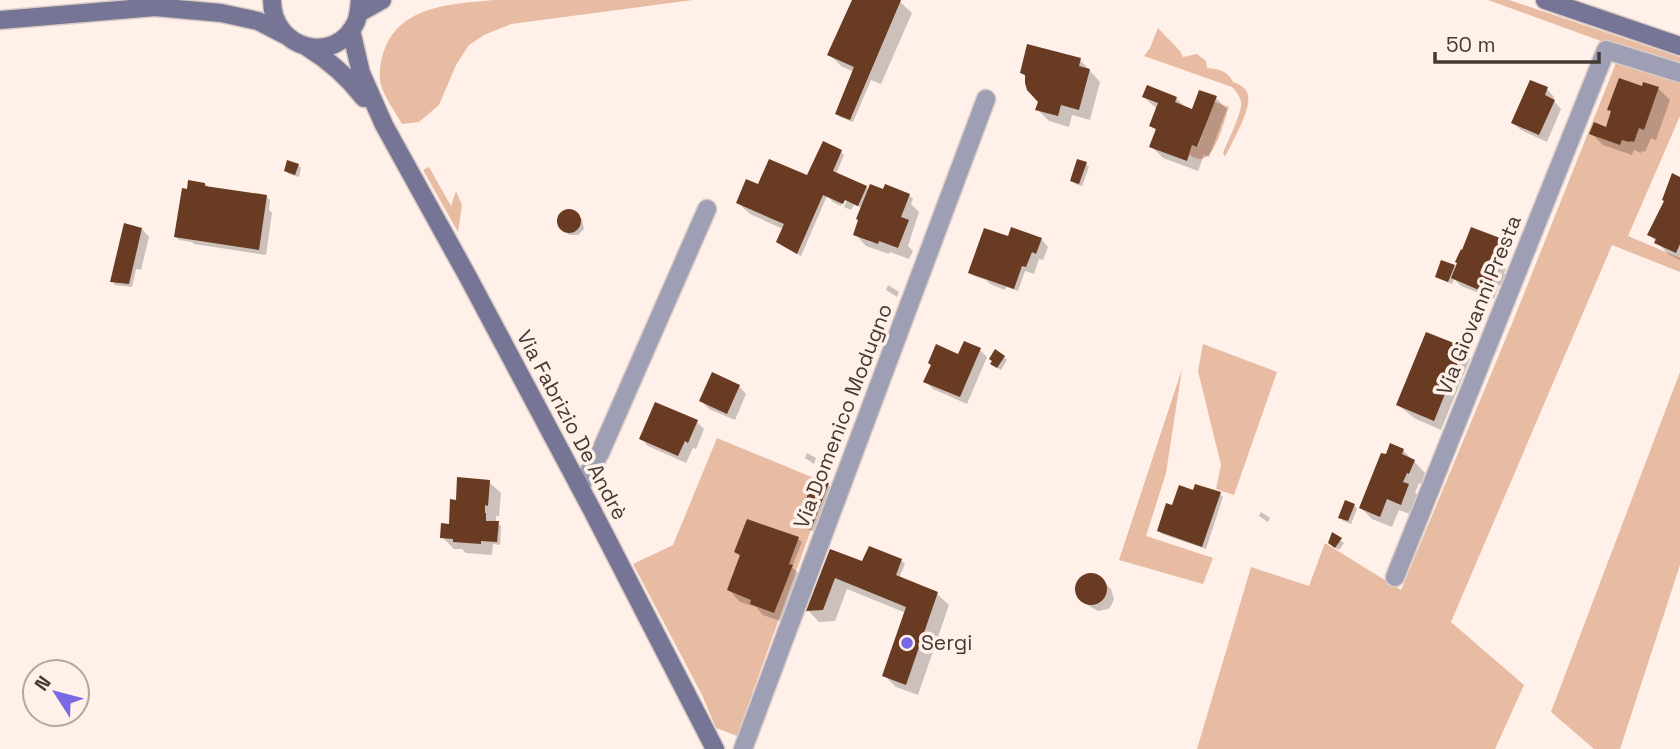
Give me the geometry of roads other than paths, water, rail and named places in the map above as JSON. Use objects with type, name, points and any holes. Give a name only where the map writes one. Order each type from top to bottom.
[{"type":"street","points":[[0,20],[155,7],[179,0]]},
{"type":"street","points":[[272,0],[273,14],[285,35]]},
{"type":"street","points":[[307,47],[332,45],[342,39],[351,30],[360,6],[382,0]]},
{"type":"street","points":[[1545,0],[1680,46]]},
{"type":"street","name":"Via Fabrizio De Andrè","points":[[155,7],[221,13],[258,21],[330,61],[350,80],[384,125]]},
{"type":"street","name":"Via Fabrizio De Andrè","points":[[351,30],[361,73],[384,125],[580,487],[715,749]]},
{"type":"street","name":"Via Giovanni Presta","points":[[1395,577],[1605,50],[1680,73]]},
{"type":"street","name":"Via Domenico Modugno","points":[[743,749],[986,99]]},
{"type":"street","points":[[580,487],[600,453],[707,209]]},
{"type":"place","name":"Sergi","points":[[907,643]]}]
